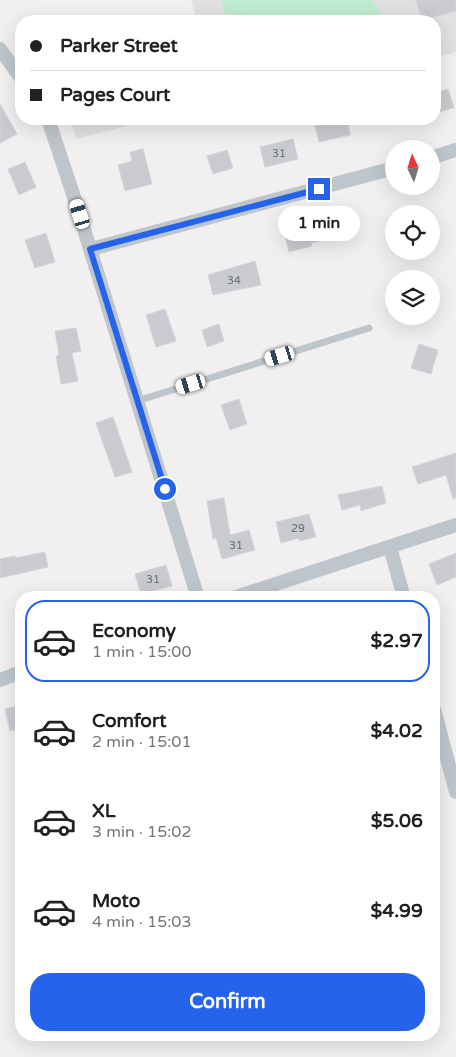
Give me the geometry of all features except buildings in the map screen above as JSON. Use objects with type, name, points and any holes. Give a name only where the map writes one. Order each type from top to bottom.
[{"type":"street","points":[[0,49],[15,70]]},
{"type":"street","points":[[50,125],[196,591]]},
{"type":"street","points":[[440,155],[456,150]]},
{"type":"street","points":[[90,249],[385,170]]},
{"type":"street","points":[[255,591],[456,525]]},
{"type":"street","points":[[390,547],[402,591]]},
{"type":"street","points":[[0,680],[15,674]]},
{"type":"street","points":[[440,732],[456,792]]},
{"type":"lane","points":[[137,401],[369,328]]},
{"type":"shaded area","points":[[191,0],[456,0],[456,52],[441,56],[441,15],[195,15]]},
{"type":"shaded area","points":[[72,125],[131,125],[76,139]]},
{"type":"green space","points":[[221,0],[373,0],[382,15],[225,15]]},
{"type":"route","points":[[165,489],[90,249],[319,189]]}]
